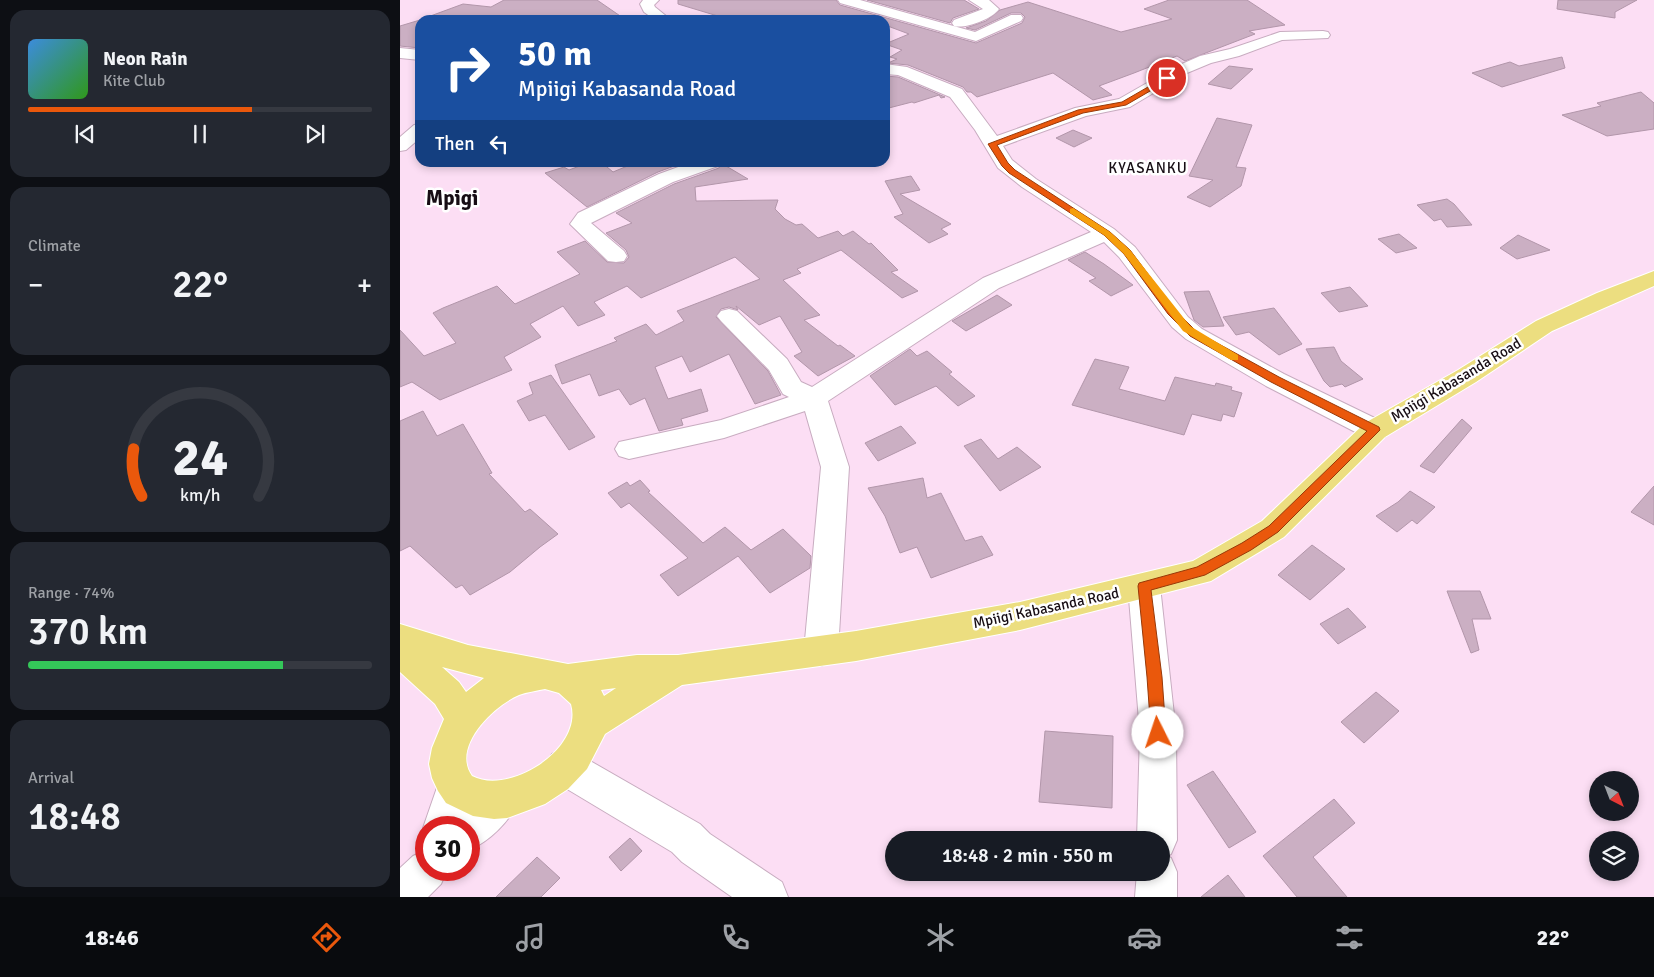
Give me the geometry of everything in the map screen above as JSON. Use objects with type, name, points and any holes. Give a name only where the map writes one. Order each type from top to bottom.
[{"type":"main road","name":"Mpiigi Kabasanda Road","points":[[400,639],[468,660],[557,677],[637,670],[678,670],[821,651],[1020,616],[1200,572],[1273,529],[1375,430],[1467,376],[1544,326],[1654,278]]},
{"type":"main road","points":[[400,651],[446,693],[463,718]]},
{"type":"main road","name":"Mpiigi Kabasanda Road","points":[[590,724],[678,670]]},
{"type":"main road","points":[[528,676],[557,677],[583,690],[590,706],[590,724],[581,746],[565,767],[545,783],[523,794],[500,800],[481,800],[466,795],[454,786],[448,771],[447,755],[452,736],[463,718],[492,692],[510,682],[528,676]]},
{"type":"street","points":[[652,0],[647,4],[649,9],[657,15]]},
{"type":"street","points":[[845,0],[976,37],[1016,18]]},
{"type":"street","points":[[945,28],[987,13],[992,9],[976,0]]},
{"type":"street","points":[[992,144],[1081,112],[1124,104],[1181,70],[1206,59],[1234,53],[1280,36],[1323,35]]},
{"type":"street","points":[[400,53],[415,54]]},
{"type":"street","points":[[890,69],[901,70],[920,79],[949,88],[956,93],[1005,164],[1012,171],[1107,234],[1127,252],[1172,312],[1194,334],[1275,380],[1375,430]]},
{"type":"street","points":[[400,146],[415,133]]},
{"type":"street","points":[[616,256],[580,224],[585,217],[666,178],[697,167]]},
{"type":"street","points":[[629,449],[724,429],[814,398],[991,283],[1107,234]]},
{"type":"street","points":[[729,316],[778,364],[792,388],[814,398],[835,467],[821,651]]},
{"type":"street","points":[[1144,586],[1158,733],[1157,831]]},
{"type":"street","points":[[565,767],[686,838],[696,848],[767,897]]},
{"type":"street","points":[[446,816],[454,786]]},
{"type":"street","points":[[480,819],[500,800]]},
{"type":"street","points":[[400,896],[416,881]]},
{"type":"street","points":[[1156,881],[1156,897]]},
{"type":"building","points":[[504,0],[597,0],[619,15],[433,15],[463,4],[491,7]]},
{"type":"building","points":[[678,0],[836,0],[840,5],[876,15],[714,15],[678,4]]},
{"type":"building","points":[[867,0],[964,0],[979,9],[953,18],[950,23]]},
{"type":"building","points":[[1169,0],[1247,0],[1285,25],[1249,31],[1255,34],[1185,61],[1177,56],[1099,86],[1112,95],[1093,100],[1053,73],[977,97],[971,92],[967,92],[963,87],[908,65],[890,63],[897,59],[890,57],[902,50],[890,46],[890,42],[909,34],[890,27],[890,19],[976,43],[1022,23],[1025,17],[1021,13],[1011,13],[975,30],[966,28],[986,21],[1000,10],[1028,2],[1121,32],[1172,19],[1144,9]]},
{"type":"building","points":[[1558,0],[1637,0],[1615,12],[1615,18],[1557,9]]},
{"type":"building","points":[[415,22],[415,48],[400,46],[400,26]]},
{"type":"building","points":[[1562,57],[1565,68],[1502,87],[1472,73],[1510,62],[1519,66]]},
{"type":"building","points":[[1229,66],[1253,69],[1231,89],[1208,84]]},
{"type":"building","points":[[890,76],[898,77],[945,97],[941,98],[939,95],[890,108]]},
{"type":"building","points":[[1641,92],[1654,103],[1654,129],[1607,136],[1562,115],[1601,106],[1597,103]]},
{"type":"building","points":[[1217,118],[1252,125],[1236,167],[1246,168],[1241,186],[1210,207],[1187,197],[1213,180],[1189,176]]},
{"type":"building","points":[[1073,130],[1092,138],[1074,147],[1056,138]]},
{"type":"building","points":[[564,167],[569,170],[577,167],[607,167],[613,172],[625,167],[672,167],[587,207],[545,173]]},
{"type":"building","points":[[728,167],[748,179],[695,187],[696,201],[778,200],[775,209],[785,219],[796,225],[802,224],[818,238],[838,231],[843,236],[853,231],[869,244],[871,243],[898,270],[891,272],[918,291],[902,298],[841,250],[797,269],[801,273],[783,280],[820,315],[804,320],[838,346],[840,345],[855,356],[818,376],[794,356],[802,352],[780,316],[759,325],[736,306],[738,310],[729,307],[721,309],[716,317],[768,371],[781,395],[755,404],[729,354],[690,372],[682,356],[655,367],[668,399],[701,389],[708,411],[681,419],[683,425],[659,431],[645,398],[630,405],[619,389],[599,396],[590,374],[562,384],[555,365],[617,341],[614,338],[646,324],[656,335],[684,321],[677,311],[760,279],[735,257],[641,298],[627,286],[594,302],[605,315],[578,326],[563,306],[530,324],[541,337],[504,357],[512,370],[440,400],[412,382],[400,387],[400,330],[424,356],[456,343],[433,313],[497,286],[515,304],[580,274],[557,252],[585,241],[607,262],[624,263],[629,257],[626,250],[606,233],[632,223],[616,213],[674,184],[719,168]]},
{"type":"building","points":[[911,176],[920,190],[900,194],[951,224],[941,229],[948,234],[929,243],[894,217],[903,214],[885,181]]},
{"type":"building","points":[[1447,199],[1454,204],[1472,225],[1447,227],[1441,219],[1434,221],[1417,205]]},
{"type":"building","points":[[1399,234],[1417,248],[1396,253],[1378,239]]},
{"type":"building","points":[[1518,235],[1550,250],[1517,259],[1500,248]]},
{"type":"building","points":[[1085,252],[1133,285],[1111,296],[1089,281],[1096,278],[1068,260]]},
{"type":"building","points":[[1350,287],[1368,306],[1339,312],[1321,293]]},
{"type":"building","points":[[1209,291],[1224,326],[1203,327],[1194,320],[1184,292]]},
{"type":"building","points":[[997,295],[1012,305],[966,331],[952,321]]},
{"type":"building","points":[[1274,308],[1302,344],[1279,355],[1249,332],[1236,335],[1223,317]]},
{"type":"building","points":[[1334,347],[1341,361],[1363,379],[1345,387],[1342,384],[1330,387],[1324,381],[1306,349]]},
{"type":"building","points":[[910,349],[917,356],[927,351],[952,372],[949,374],[975,396],[958,406],[936,386],[895,405],[870,376]]},
{"type":"building","points":[[1095,359],[1129,367],[1119,389],[1165,401],[1175,377],[1215,386],[1216,383],[1232,387],[1231,390],[1242,393],[1234,417],[1223,414],[1221,421],[1192,414],[1184,435],[1072,405]]},
{"type":"building","points":[[551,375],[595,437],[569,450],[545,415],[529,421],[517,401],[533,394],[529,383]]},
{"type":"building","points":[[423,411],[437,436],[463,424],[492,473],[489,474],[525,512],[530,509],[558,534],[510,572],[470,595],[462,585],[456,588],[410,546],[400,551],[400,421]]},
{"type":"building","points":[[1462,419],[1472,428],[1434,473],[1420,466]]},
{"type":"building","points":[[901,426],[916,443],[878,461],[865,443]]},
{"type":"building","points":[[981,439],[998,459],[1017,447],[1041,467],[1000,491],[964,446]]},
{"type":"building","points":[[923,478],[927,498],[941,493],[965,541],[982,536],[993,555],[931,578],[917,547],[900,553],[885,516],[868,488]]},
{"type":"building","points":[[640,480],[650,491],[648,492],[703,543],[725,527],[751,550],[783,529],[811,556],[810,568],[770,593],[738,556],[678,596],[660,575],[688,558],[629,503],[621,508],[608,493],[627,482],[630,486]]},
{"type":"building","points":[[1654,486],[1654,525],[1631,512]]},
{"type":"building","points":[[1410,491],[1435,507],[1417,524],[1412,520],[1397,532],[1376,516],[1398,502]]},
{"type":"building","points":[[1312,545],[1345,569],[1310,600],[1278,575]]},
{"type":"building","points":[[1447,591],[1480,591],[1491,619],[1472,619],[1479,650],[1471,653]]},
{"type":"building","points":[[1348,608],[1366,627],[1338,644],[1320,624]]},
{"type":"building","points":[[1376,692],[1399,711],[1364,743],[1341,722]]},
{"type":"building","points":[[1045,731],[1113,736],[1112,808],[1039,802]]},
{"type":"building","points":[[1213,771],[1256,832],[1229,848],[1187,785]]},
{"type":"building","points":[[1334,799],[1355,823],[1313,857],[1347,897],[1297,897],[1263,856]]},
{"type":"building","points":[[630,838],[642,851],[621,871],[609,857]]},
{"type":"building","points":[[537,857],[560,878],[541,897],[496,897]]},
{"type":"building","points":[[1228,875],[1245,897],[1201,897]]},
{"type":"slow traffic","points":[[1073,211],[1107,234],[1127,252],[1186,328],[1234,358]]},
{"type":"district","name":"KYASANKU","points":[[1148,168]]},
{"type":"district","name":"Mpigi","points":[[452,198]]},
{"type":"route","points":[[1158,733],[1144,586],[1200,572],[1273,529],[1375,430],[1275,380],[1194,334],[1180,322],[1127,252],[1107,234],[1012,171],[992,144],[1081,112],[1124,104],[1167,78]]}]
